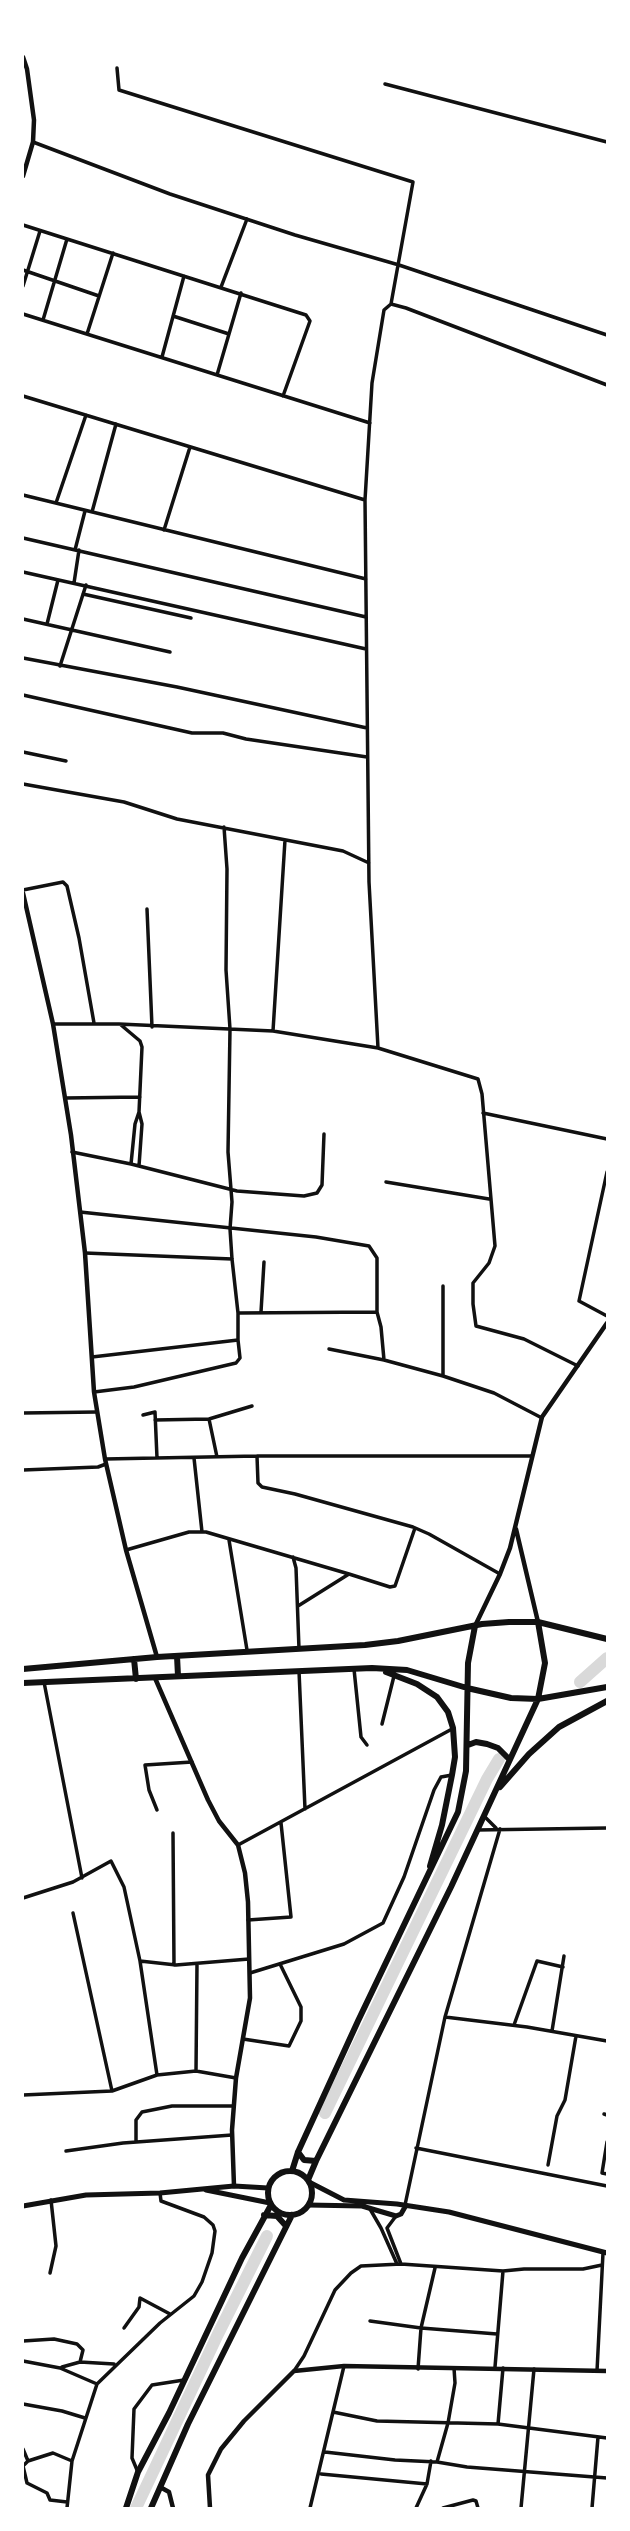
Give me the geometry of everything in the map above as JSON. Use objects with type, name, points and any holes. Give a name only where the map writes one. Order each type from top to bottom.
[{"type":"highway","points":[[23,1670],[157,1657],[398,1641],[509,1622],[538,1622],[607,1639]]},
{"type":"highway","points":[[308,2181],[397,2000],[538,1699],[545,1663],[538,1622]]},
{"type":"highway","points":[[292,2171],[298,2152],[462,1799],[468,1745],[468,1654],[475,1626]]},
{"type":"highway","points":[[177,1656],[178,1676]]},
{"type":"highway","points":[[134,1659],[136,1679]]},
{"type":"highway","points":[[23,1683],[357,1669],[407,1670],[511,1698],[538,1699],[607,1687]]},
{"type":"highway","points":[[357,1669],[395,1674],[425,1687],[438,1697],[448,1712],[453,1728],[455,1757],[429,1875]]},
{"type":"highway","points":[[489,1803],[518,1766],[552,1732],[570,1719],[607,1701]]},
{"type":"highway","points":[[468,1745],[476,1742],[487,1744],[501,1750],[509,1759]]},
{"type":"highway","points":[[298,2152],[304,2160],[316,2161]]},
{"type":"highway","points":[[292,2171],[304,2176],[308,2181],[313,2191],[308,2206],[301,2212],[292,2215],[276,2211],[270,2204],[268,2188],[276,2175],[292,2171]]},
{"type":"highway","points":[[127,2508],[138,2472],[270,2204]]},
{"type":"highway","points":[[151,2508],[188,2424],[292,2215]]},
{"type":"highway","points":[[264,2216],[277,2216],[286,2226]]},
{"type":"main road","points":[[308,2181],[344,2200],[397,2204],[449,2213],[605,2253]]},
{"type":"main road","points":[[23,2206],[86,2195],[160,2193],[234,2186],[268,2188]]},
{"type":"main road","points":[[200,2188],[270,2204]]},
{"type":"main road","points":[[324,2206],[323,2197],[333,2196]]},
{"type":"main road","points":[[308,2206],[354,2205],[396,2216],[401,2214],[405,2207]]},
{"type":"street","points":[[23,57],[32,103],[33,142],[23,176]]},
{"type":"street","points":[[117,68],[119,90],[413,183],[391,304],[384,310],[380,328],[365,500],[369,863],[378,1048]]},
{"type":"street","points":[[385,85],[607,142]]},
{"type":"street","points":[[33,142],[149,186],[247,219],[399,265],[607,335]]},
{"type":"street","points":[[221,287],[247,219]]},
{"type":"street","points":[[23,225],[302,313],[309,318],[309,325],[283,396]]},
{"type":"street","points":[[23,286],[25,271],[40,231]]},
{"type":"street","points":[[43,320],[67,239]]},
{"type":"street","points":[[87,334],[113,253]]},
{"type":"street","points":[[25,271],[99,296]]},
{"type":"street","points":[[162,357],[184,276]]},
{"type":"street","points":[[217,375],[241,293]]},
{"type":"street","points":[[391,304],[461,328],[607,385]]},
{"type":"street","points":[[23,314],[370,423]]},
{"type":"street","points":[[173,316],[229,334]]},
{"type":"street","points":[[23,396],[365,500]]},
{"type":"street","points":[[56,503],[86,415]]},
{"type":"street","points":[[92,512],[116,424]]},
{"type":"street","points":[[164,530],[190,447]]},
{"type":"street","points":[[23,495],[366,579]]},
{"type":"street","points":[[74,583],[85,510]]},
{"type":"street","points":[[23,538],[366,617]]},
{"type":"street","points":[[23,572],[366,649]]},
{"type":"street","points":[[47,625],[58,580]]},
{"type":"street","points":[[60,666],[86,585]]},
{"type":"street","points":[[83,594],[191,618]]},
{"type":"street","points":[[23,619],[170,652]]},
{"type":"street","points":[[23,658],[177,687],[367,728]]},
{"type":"street","points":[[23,695],[192,733],[223,733],[246,739],[367,757]]},
{"type":"street","points":[[23,752],[66,761]]},
{"type":"street","points":[[23,784],[124,802],[177,819],[343,851],[369,863]]},
{"type":"street","points":[[94,1392],[141,1385],[236,1363],[240,1358],[230,1229],[230,1029],[226,970],[228,869],[224,827]]},
{"type":"street","points":[[272,1031],[285,840]]},
{"type":"street","points":[[94,1023],[67,886],[63,882],[23,891],[53,1024],[72,1152],[85,1253],[90,1357],[105,1461],[126,1550],[157,1657]]},
{"type":"street","points":[[147,909],[152,1027]]},
{"type":"street","points":[[53,1024],[94,1023],[272,1031],[378,1048],[475,1077],[481,1086],[495,1246],[489,1263],[473,1283],[472,1304],[476,1326],[524,1339],[578,1366]]},
{"type":"street","points":[[119,1024],[140,1041],[142,1047],[139,1112],[135,1124],[131,1164]]},
{"type":"street","points":[[64,1098],[140,1097]]},
{"type":"street","points":[[139,1112],[142,1124],[139,1166]]},
{"type":"street","points":[[483,1113],[607,1139]]},
{"type":"street","points":[[72,1152],[231,1190],[303,1196],[317,1193],[322,1185],[324,1134]]},
{"type":"street","points":[[607,1172],[579,1301],[607,1315]]},
{"type":"street","points":[[386,1182],[489,1199]]},
{"type":"street","points":[[80,1212],[316,1237],[369,1246],[377,1258],[377,1311],[384,1360]]},
{"type":"street","points":[[85,1253],[232,1259]]},
{"type":"street","points":[[261,1312],[264,1262]]},
{"type":"street","points":[[443,1286],[443,1376]]},
{"type":"street","points":[[238,1313],[377,1311]]},
{"type":"street","points":[[475,1626],[500,1574],[516,1529],[542,1418],[605,1332],[607,1323]]},
{"type":"street","points":[[90,1357],[238,1340]]},
{"type":"street","points":[[329,1349],[443,1376],[495,1393],[542,1418]]},
{"type":"street","points":[[155,1420],[209,1419],[252,1406]]},
{"type":"street","points":[[23,1413],[97,1412]]},
{"type":"street","points":[[143,1415],[155,1412],[157,1458]]},
{"type":"street","points":[[209,1419],[217,1457]]},
{"type":"street","points":[[257,1456],[258,1483],[262,1487],[415,1528],[500,1574]]},
{"type":"street","points":[[23,1470],[97,1467],[105,1461],[157,1458],[531,1456]]},
{"type":"street","points":[[194,1458],[202,1532]]},
{"type":"street","points":[[126,1550],[189,1532],[202,1532],[390,1587],[396,1586],[415,1528]]},
{"type":"street","points":[[516,1529],[538,1622]]},
{"type":"street","points":[[229,1540],[247,1652]]},
{"type":"street","points":[[293,1557],[299,1649]]},
{"type":"street","points":[[298,1606],[349,1574]]},
{"type":"street","points":[[357,1669],[362,1737],[367,1745]]},
{"type":"street","points":[[299,1671],[305,1809]]},
{"type":"street","points":[[382,1724],[395,1674]]},
{"type":"street","points":[[155,1678],[219,1821],[238,1845],[245,1873],[250,1998],[236,2077],[232,2135],[234,2186]]},
{"type":"street","points":[[44,1682],[82,1878]]},
{"type":"street","points":[[238,1845],[453,1728]]},
{"type":"street","points":[[157,1810],[149,1790],[145,1765],[192,1762]]},
{"type":"street","points":[[249,1973],[344,1944],[383,1923],[404,1877],[434,1790],[441,1777],[452,1775]]},
{"type":"street","points":[[484,1815],[498,1828]]},
{"type":"street","points":[[248,1920],[291,1917],[281,1822]]},
{"type":"street","points":[[405,2207],[445,2017],[498,1828]]},
{"type":"street","points":[[477,1830],[607,1828]]},
{"type":"street","points":[[173,1833],[174,1965]]},
{"type":"street","points":[[23,1898],[82,1878],[111,1861],[124,1887],[140,1961],[157,2075]]},
{"type":"street","points":[[73,1913],[111,2091]]},
{"type":"street","points":[[552,2031],[565,1956]]},
{"type":"street","points":[[140,1961],[174,1965],[249,1959]]},
{"type":"street","points":[[514,2025],[537,1961],[563,1967]]},
{"type":"street","points":[[197,1964],[197,2071]]},
{"type":"street","points":[[243,2039],[289,2046],[301,2021],[302,2007],[280,1964]]},
{"type":"street","points":[[445,2017],[514,2025],[607,2042]]},
{"type":"street","points":[[548,2165],[556,2116],[565,2100],[576,2036]]},
{"type":"street","points":[[23,2095],[111,2091],[157,2075],[197,2071],[236,2077]]},
{"type":"street","points":[[136,2142],[136,2120],[142,2112],[172,2106],[234,2106]]},
{"type":"street","points":[[66,2151],[136,2142],[232,2135]]},
{"type":"street","points":[[607,2142],[603,2173],[607,2174]]},
{"type":"street","points":[[416,2148],[607,2186]]},
{"type":"street","points":[[72,2461],[53,2454],[29,2461],[23,2466],[27,2483],[47,2493],[50,2500],[67,2505],[72,2461],[97,2384],[170,2314],[191,2299],[207,2270],[215,2231],[213,2225],[204,2217],[161,2201],[160,2193]]},
{"type":"street","points":[[50,2273],[57,2246],[51,2200]]},
{"type":"street","points":[[368,2207],[399,2264]]},
{"type":"street","points":[[396,2216],[389,2224],[388,2232],[399,2264]]},
{"type":"street","points":[[380,2226],[389,2224]]},
{"type":"street","points":[[597,2371],[602,2265],[605,2253]]},
{"type":"street","points":[[210,2508],[208,2475],[221,2449],[244,2421],[294,2371],[304,2356],[335,2290],[361,2266],[399,2264],[503,2271],[583,2269],[602,2265]]},
{"type":"street","points":[[418,2369],[421,2328],[435,2268]]},
{"type":"street","points":[[495,2367],[503,2271]]},
{"type":"street","points":[[124,2328],[139,2306],[140,2298],[170,2314]]},
{"type":"street","points":[[370,2321],[497,2334]]},
{"type":"street","points":[[23,2341],[54,2339],[77,2344],[83,2350],[80,2362]]},
{"type":"street","points":[[23,2361],[60,2368],[97,2384]]},
{"type":"street","points":[[60,2368],[80,2362],[115,2364]]},
{"type":"street","points":[[294,2371],[344,2366],[607,2371]]},
{"type":"street","points":[[310,2508],[344,2366]]},
{"type":"street","points":[[437,2462],[448,2423],[455,2383],[454,2368]]},
{"type":"street","points":[[499,2424],[503,2368]]},
{"type":"street","points":[[521,2508],[534,2369]]},
{"type":"street","points":[[138,2472],[132,2458],[134,2409],[152,2385],[184,2380]]},
{"type":"street","points":[[23,2404],[85,2418]]},
{"type":"street","points":[[333,2412],[377,2421],[499,2424],[607,2438]]},
{"type":"street","points":[[592,2508],[598,2437]]},
{"type":"street","points":[[23,2449],[29,2461]]},
{"type":"street","points":[[325,2452],[607,2478]]},
{"type":"street","points":[[416,2508],[432,2460]]},
{"type":"street","points":[[320,2474],[426,2484]]},
{"type":"street","points":[[160,2487],[169,2492],[173,2508]]},
{"type":"street","points":[[443,2508],[472,2500],[476,2501],[478,2508]]},
{"type":"waterway","points":[[580,1682],[607,1658]]},
{"type":"waterway","points":[[325,2113],[499,1759]]},
{"type":"waterway","points":[[136,2508],[267,2236]]}]
